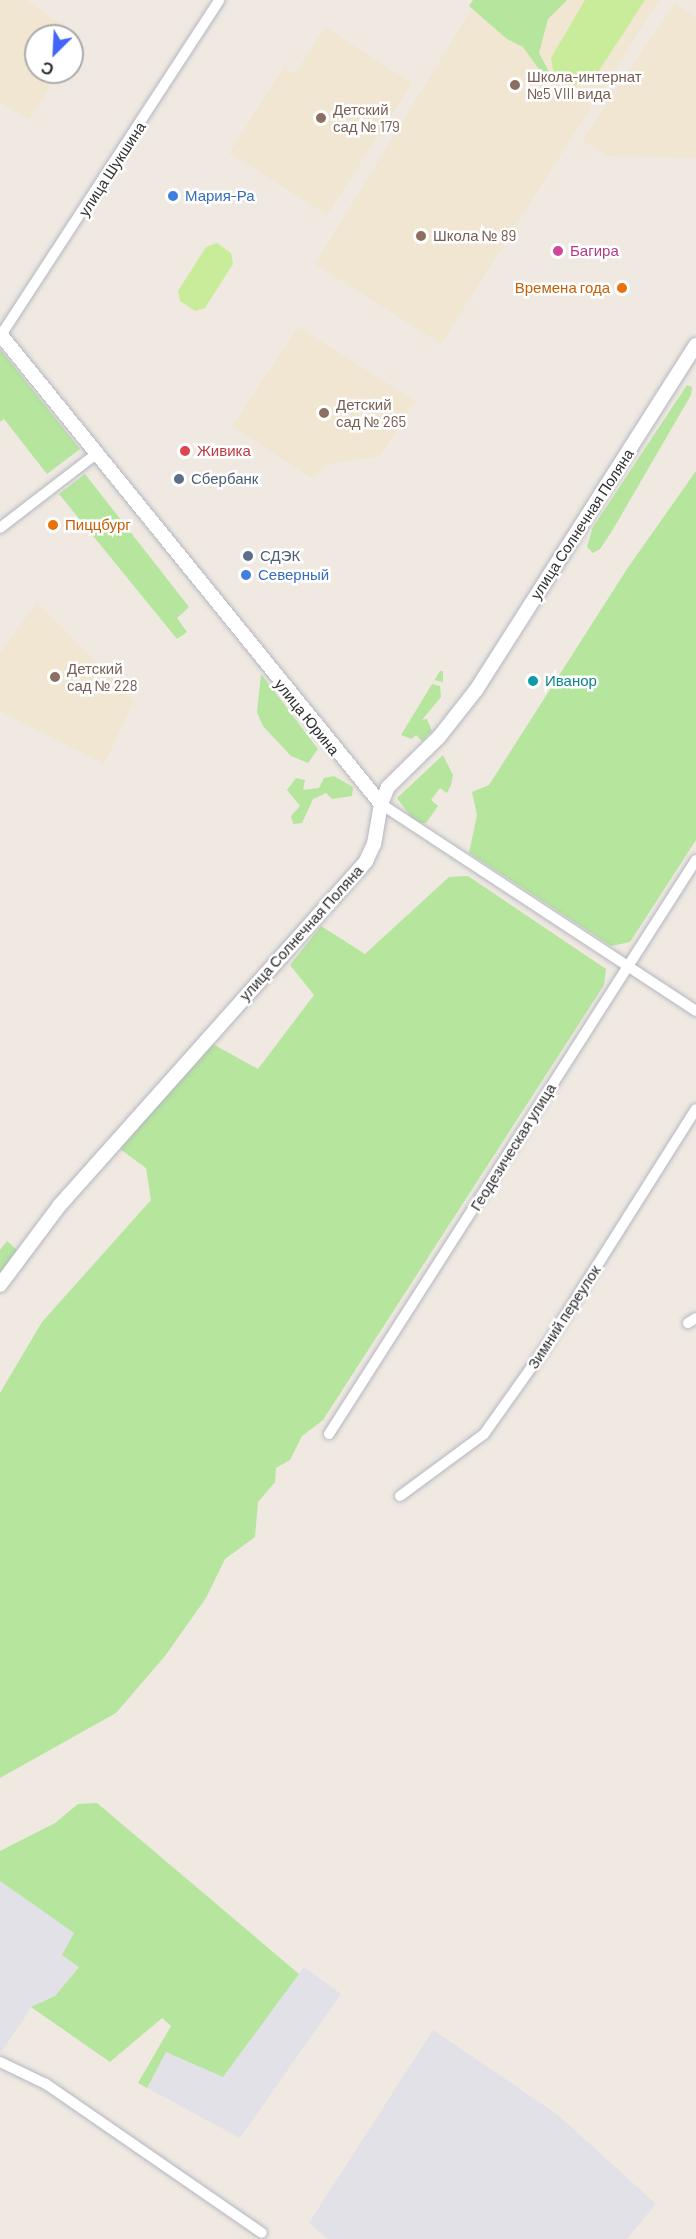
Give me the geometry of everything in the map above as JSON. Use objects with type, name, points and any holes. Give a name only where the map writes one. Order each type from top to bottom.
[{"type":"street","name":"улица Шукшина","points":[[0,334],[219,0]]},
{"type":"street","name":"улица Юрина","points":[[0,334],[381,804],[696,1011]]},
{"type":"street","name":"улица Солнечная Поляна","points":[[0,1285],[59,1206],[366,861],[378,830],[381,804],[388,787],[439,737],[476,690],[696,345]]},
{"type":"street","points":[[0,528],[96,454]]},
{"type":"street","name":"Геодезическая улица","points":[[329,1434],[696,860]]},
{"type":"street","name":"Зимний переулок","points":[[400,1496],[484,1434],[543,1351],[696,1109]]},
{"type":"street","points":[[0,2062],[46,2084],[262,2233]]},
{"type":"shaded area","points":[[0,0],[25,0],[62,24],[24,24],[24,84],[52,84],[29,120],[0,102]]},
{"type":"shaded area","points":[[477,0],[659,0],[441,344],[315,264]]},
{"type":"shaded area","points":[[675,3],[696,17],[696,158],[608,156],[582,140]]},
{"type":"shaded area","name":"Детский сад № 179","points":[[325,27],[412,83],[327,215],[229,153],[284,67],[295,74]]},
{"type":"shaded area","name":"Детский сад № 265","points":[[298,327],[415,401],[380,456],[325,465],[313,479],[232,426]]},
{"type":"shaded area","name":"Детский сад № 228","points":[[37,602],[134,701],[104,764],[0,711],[0,653]]},
{"type":"shaded area","points":[[0,1881],[74,1933],[79,1966],[55,1996],[31,2008],[0,2054]]},
{"type":"shaded area","points":[[304,1967],[341,1994],[240,2138],[147,2088],[166,2051],[223,2077]]},
{"type":"shaded area","points":[[433,2030],[558,2115],[656,2204],[627,2239],[328,2239],[309,2223]]},
{"type":"green space","points":[[473,0],[567,0],[548,19],[539,53],[553,79],[549,83],[523,47],[507,39],[469,6]]},
{"type":"green space","points":[[585,0],[645,0],[596,75],[576,85],[562,81],[553,69],[551,58]]},
{"type":"green space","points":[[217,243],[231,253],[233,264],[205,308],[195,311],[180,301],[178,291],[206,247]]},
{"type":"green space","points":[[0,349],[80,449],[47,474],[4,419],[0,422]]},
{"type":"green space","points":[[687,385],[692,387],[691,395],[612,531],[600,549],[593,553],[587,547],[593,527]]},
{"type":"green space","points":[[696,471],[696,840],[630,942],[611,946],[469,853],[477,815],[472,792],[489,785],[627,569]]},
{"type":"green space","points":[[85,474],[189,607],[177,618],[187,632],[177,639],[59,494]]},
{"type":"green space","points":[[440,671],[443,671],[443,682],[435,680],[432,683]]},
{"type":"green space","points":[[261,674],[318,749],[308,763],[291,756],[263,726],[257,712]]},
{"type":"green space","points":[[432,684],[440,686],[441,697],[422,720],[427,719],[432,731],[422,741],[416,735],[412,739],[401,735]]},
{"type":"green space","points":[[443,755],[453,775],[451,785],[447,793],[440,788],[431,800],[438,806],[426,823],[421,823],[411,817],[397,798]]},
{"type":"green space","points":[[334,776],[353,787],[352,796],[332,799],[326,793],[313,799],[302,823],[293,824],[291,816],[300,806],[287,790],[296,778],[305,780],[303,790],[319,788],[324,778]]},
{"type":"green space","points":[[468,876],[606,969],[604,985],[323,1420],[302,1436],[290,1460],[276,1468],[275,1482],[258,1502],[255,1537],[225,1559],[206,1598],[165,1656],[116,1713],[0,1778],[0,1393],[42,1322],[151,1200],[146,1168],[120,1149],[137,1125],[211,1043],[258,1069],[314,995],[290,965],[321,926],[365,954],[449,877]]},
{"type":"green space","points":[[7,1241],[18,1251],[0,1273],[0,1250]]},
{"type":"green space","points":[[97,1803],[299,1974],[223,2077],[166,2052],[147,2088],[138,2083],[171,2026],[162,2018],[110,2062],[31,2007],[55,1996],[79,1967],[62,1955],[74,1933],[0,1881],[0,1851],[55,1823],[78,1804]]},
{"type":"place","name":"Школа-интернат №5 VIII вида","points":[[515,85]]},
{"type":"place","name":"Детский сад № 179","points":[[321,118]]},
{"type":"place","name":"Мария-Ра","points":[[173,196]]},
{"type":"place","name":"Школа № 89","points":[[421,236]]},
{"type":"place","name":"Багира","points":[[558,251]]},
{"type":"place","name":"Времена года","points":[[622,288]]},
{"type":"place","name":"Детский сад № 265","points":[[324,413]]},
{"type":"place","name":"Живика","points":[[185,451]]},
{"type":"place","name":"Сбербанк","points":[[179,479]]},
{"type":"place","name":"Пиццбург","points":[[53,525]]},
{"type":"place","name":"СДЭК","points":[[248,556]]},
{"type":"place","name":"Северный","points":[[246,575]]},
{"type":"place","name":"Детский сад № 228","points":[[55,677]]},
{"type":"place","name":"Иванор","points":[[533,681]]}]
